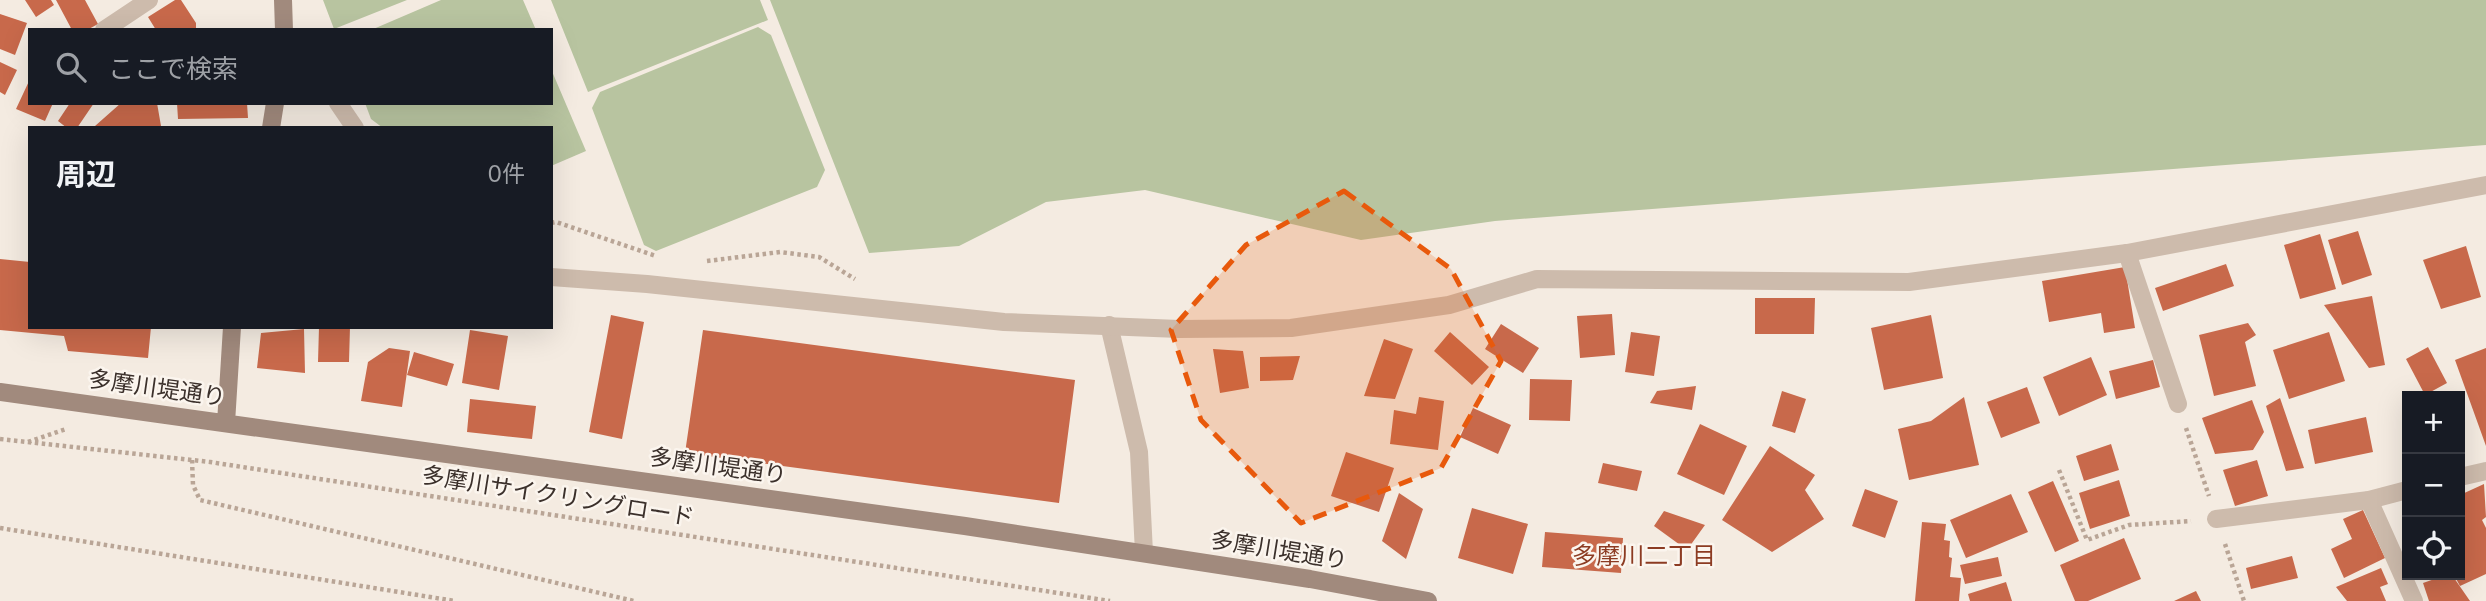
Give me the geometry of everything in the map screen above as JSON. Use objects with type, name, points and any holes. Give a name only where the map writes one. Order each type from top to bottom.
[{"type":"street","points":[[107,28],[149,0]]},
{"type":"street","points":[[283,0],[284,28]]},
{"type":"street","points":[[271,126],[275,105]]},
{"type":"street","points":[[339,105],[354,126]]},
{"type":"street","points":[[553,277],[1004,322],[1291,328],[1448,305],[1537,279],[1909,282],[2127,253],[2486,185]]},
{"type":"street","points":[[2127,253],[2178,404]]},
{"type":"street","points":[[1109,325],[1139,452],[1144,553]]},
{"type":"street","points":[[226,423],[232,329]]},
{"type":"street","name":"多摩川堤通り","points":[[0,392],[1144,553],[1428,601]]},
{"type":"street","points":[[2465,476],[2486,471]]},
{"type":"street","points":[[2216,519],[2369,500],[2402,491]]},
{"type":"street","points":[[2369,500],[2414,601]]},
{"type":"path","points":[[553,223],[658,257]]},
{"type":"path","points":[[694,261],[718,261],[780,252],[819,257],[870,288],[887,309]]},
{"type":"path","points":[[2178,404],[2244,601]]},
{"type":"path","name":"多摩川サイクリングロード","points":[[0,439],[192,460],[779,547],[1110,601]]},
{"type":"path","points":[[192,460],[193,485],[201,500],[634,601]]},
{"type":"path","points":[[2059,470],[2087,540],[2129,525],[2216,519]]},
{"type":"path","points":[[0,528],[455,601]]},
{"type":"highlighted area","points":[[1344,191],[1451,269],[1501,361],[1441,468],[1301,523],[1201,420],[1171,330],[1246,245]]},
{"type":"green space","points":[[323,0],[407,0],[337,28],[334,28]]},
{"type":"green space","points":[[441,0],[523,0],[535,28],[376,28]]},
{"type":"green space","points":[[551,0],[760,0],[768,20],[588,92]]},
{"type":"green space","points":[[770,0],[2486,0],[2486,145],[1495,221],[1361,240],[1145,190],[1046,202],[959,246],[869,253]]},
{"type":"green space","points":[[758,27],[771,35],[825,170],[817,187],[656,251],[644,245],[592,108],[600,92]]},
{"type":"green space","points":[[553,74],[586,151],[553,165],[553,126],[380,126],[371,119],[366,105],[553,105]]},
{"type":"building","points":[[25,0],[51,0],[54,5],[36,17]]},
{"type":"building","points":[[56,0],[85,0],[98,24],[91,28],[71,28]]},
{"type":"building","points":[[175,0],[181,0],[196,23],[196,28],[155,28],[148,17]]},
{"type":"building","points":[[0,14],[27,23],[15,55],[0,49]]},
{"type":"building","points":[[0,62],[17,70],[5,95],[0,92]]},
{"type":"building","points":[[28,83],[28,105],[52,105],[45,121],[16,109]]},
{"type":"building","points":[[69,105],[93,105],[78,126],[64,126],[58,121]]},
{"type":"building","points":[[119,105],[157,105],[161,126],[95,126]]},
{"type":"building","points":[[177,105],[247,105],[248,118],[178,119]]},
{"type":"building","points":[[2358,231],[2372,275],[2342,285],[2328,240]]},
{"type":"building","points":[[2320,234],[2336,289],[2300,299],[2284,245]]},
{"type":"building","points":[[2466,246],[2481,297],[2441,309],[2423,260]]},
{"type":"building","points":[[0,259],[28,262],[28,329],[151,329],[148,358],[68,351],[64,336],[0,330]]},
{"type":"building","points":[[2226,264],[2234,286],[2163,311],[2155,288]]},
{"type":"building","points":[[2125,267],[2135,328],[2104,333],[2101,313],[2049,322],[2042,281]]},
{"type":"building","points":[[2372,296],[2385,365],[2369,368],[2324,305]]},
{"type":"building","points":[[1755,298],[1815,298],[1814,334],[1755,334]]},
{"type":"building","points":[[1612,314],[1615,355],[1580,358],[1577,316]]},
{"type":"building","points":[[611,315],[644,322],[622,439],[589,432]]},
{"type":"building","points":[[1931,315],[1943,378],[1884,390],[1871,328]]},
{"type":"building","points":[[2248,323],[2256,335],[2245,342],[2256,386],[2214,396],[2199,335]]},
{"type":"building","points":[[1501,324],[1539,348],[1523,373],[1485,349]]},
{"type":"building","points":[[304,329],[305,373],[257,368],[261,333]]},
{"type":"building","points":[[319,329],[350,329],[349,362],[318,362]]},
{"type":"building","points":[[470,330],[508,336],[499,390],[462,383]]},
{"type":"building","points":[[703,330],[1075,380],[1059,503],[685,453]]},
{"type":"building","points":[[1450,332],[1489,367],[1472,385],[1434,351]]},
{"type":"building","points":[[1631,332],[1660,336],[1654,376],[1625,372]]},
{"type":"building","points":[[2329,332],[2345,381],[2289,399],[2273,350]]},
{"type":"building","points":[[1384,339],[1413,349],[1395,399],[1364,396]]},
{"type":"building","points":[[2428,347],[2447,383],[2432,391],[2423,391],[2406,359]]},
{"type":"building","points":[[389,348],[410,351],[402,407],[361,401],[368,362]]},
{"type":"building","points":[[2486,348],[2486,446],[2455,360]]},
{"type":"building","points":[[1213,349],[1243,351],[1249,388],[1220,393]]},
{"type":"building","points":[[414,352],[454,364],[447,386],[407,375]]},
{"type":"building","points":[[1300,356],[1293,380],[1260,381],[1260,357]]},
{"type":"building","points":[[2091,357],[2107,395],[2059,416],[2043,377]]},
{"type":"building","points":[[2153,360],[2160,387],[2116,399],[2109,371]]},
{"type":"building","points":[[1530,379],[1572,380],[1570,421],[1529,420]]},
{"type":"building","points":[[1696,386],[1692,410],[1650,403],[1657,391]]},
{"type":"building","points":[[2027,387],[2040,423],[2001,438],[1987,402]]},
{"type":"building","points":[[1782,391],[1806,399],[1795,433],[1772,426]]},
{"type":"building","points":[[1419,397],[1444,401],[1438,450],[1390,444],[1394,410],[1416,414]]},
{"type":"building","points":[[1964,397],[1979,465],[1909,480],[1898,429],[1931,421]]},
{"type":"building","points":[[2280,398],[2304,468],[2286,471],[2266,406]]},
{"type":"building","points":[[470,399],[536,406],[532,439],[467,432]]},
{"type":"building","points":[[2252,400],[2264,432],[2253,450],[2215,454],[2202,418]]},
{"type":"building","points":[[1473,408],[1511,425],[1498,454],[1460,437]]},
{"type":"building","points":[[2366,417],[2373,452],[2315,464],[2308,430]]},
{"type":"building","points":[[1700,424],[1747,446],[1724,495],[1677,474]]},
{"type":"building","points":[[2111,444],[2119,470],[2084,481],[2076,456]]},
{"type":"building","points":[[1770,446],[1815,475],[1805,490],[1824,519],[1772,552],[1722,520]]},
{"type":"building","points":[[1346,452],[1394,468],[1379,512],[1331,496]]},
{"type":"building","points":[[2257,460],[2268,496],[2235,506],[2223,470]]},
{"type":"building","points":[[1603,463],[1642,471],[1637,491],[1598,483]]},
{"type":"building","points":[[2119,480],[2130,516],[2090,529],[2079,493]]},
{"type":"building","points":[[2053,481],[2079,541],[2055,552],[2028,492]]},
{"type":"building","points":[[2484,484],[2486,517],[2482,520],[2486,528],[2486,574],[2460,586],[2457,580],[2465,580],[2465,493]]},
{"type":"building","points":[[1865,489],[1898,501],[1885,538],[1852,526]]},
{"type":"building","points":[[1399,493],[1423,509],[1406,559],[1382,541]]},
{"type":"building","points":[[2011,494],[2028,532],[1966,558],[1950,520]]},
{"type":"building","points":[[1472,508],[1528,524],[1513,574],[1458,558]]},
{"type":"building","points":[[2363,510],[2385,558],[2344,578],[2331,549],[2352,539],[2343,519]]},
{"type":"building","points":[[1664,511],[1705,525],[1687,550],[1654,526]]},
{"type":"building","points":[[1922,522],[1946,524],[1944,540],[1950,541],[1949,557],[1952,558],[1950,577],[1961,578],[1959,601],[1915,601]]},
{"type":"building","points":[[1545,532],[1623,538],[1621,573],[1542,567]]},
{"type":"building","points":[[2124,538],[2141,579],[2088,601],[2075,601],[2060,565]]},
{"type":"building","points":[[2292,556],[2298,578],[2251,589],[2246,568]]},
{"type":"building","points":[[1998,557],[2002,576],[1965,584],[1960,565]]},
{"type":"building","points":[[2381,568],[2388,584],[2380,587],[2386,601],[2347,601],[2336,587]]},
{"type":"building","points":[[2432,580],[2455,580],[2470,601],[2429,601],[2423,583]]},
{"type":"building","points":[[2006,582],[2012,601],[1970,601],[1968,594]]},
{"type":"building","points":[[2196,591],[2201,601],[2174,601]]},
{"type":"district","name":"多摩川二丁目","points":[[1644,555]]}]
